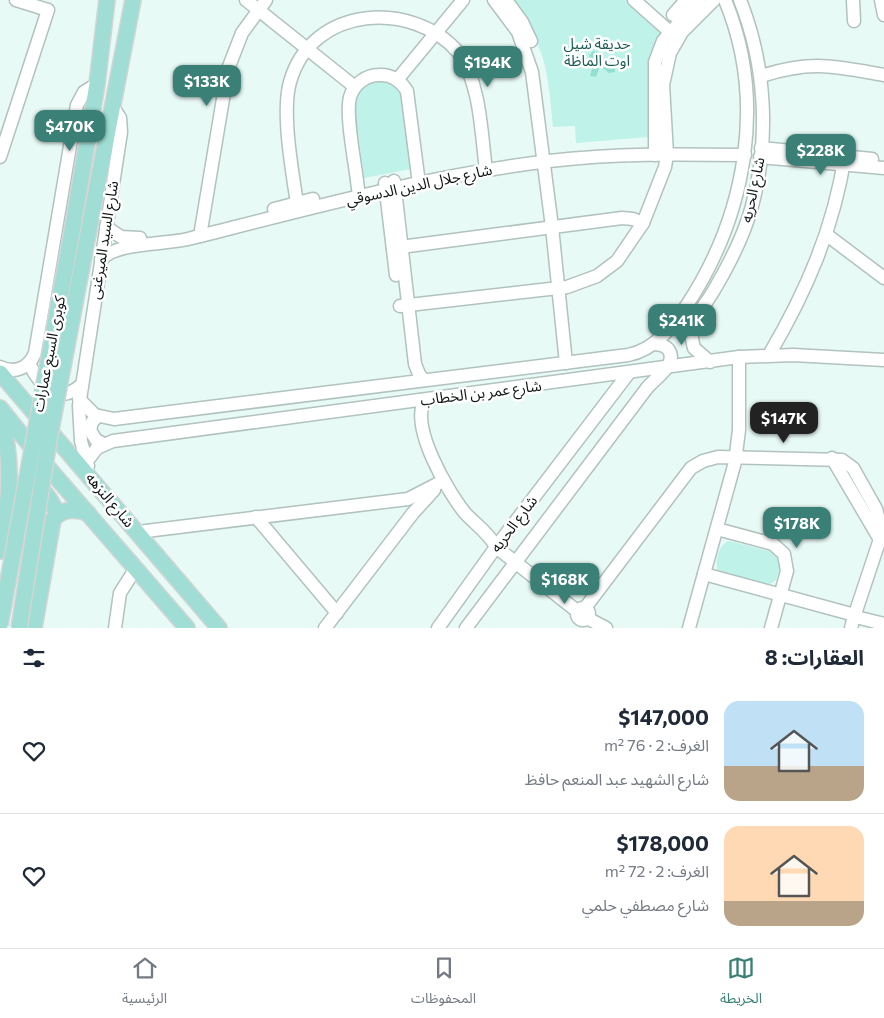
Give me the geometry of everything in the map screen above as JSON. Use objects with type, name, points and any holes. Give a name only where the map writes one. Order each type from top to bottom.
[{"type":"main road","points":[[97,84],[107,0]]},
{"type":"main road","name":"شارع السيد الميرغنى","points":[[113,107],[132,0]]},
{"type":"main road","name":"كوبرى السبع عمارات","points":[[0,625],[72,235],[97,84]]},
{"type":"main road","name":"كوبرى السبع عمارات","points":[[18,628],[56,404],[113,107]]},
{"type":"main road","name":"شارع النزهه","points":[[0,373],[219,628]]},
{"type":"main road","name":"شارع النزهه","points":[[0,408],[187,628]]},
{"type":"main road","points":[[0,415],[8,454],[10,495],[0,551]]},
{"type":"main road","points":[[10,495],[20,487],[36,486],[50,498],[57,515]]},
{"type":"main road","points":[[34,628],[51,526],[57,515],[69,510],[88,513]]},
{"type":"street","points":[[0,157],[48,10],[16,0]]},
{"type":"street","points":[[246,0],[262,5],[306,48],[355,86]]},
{"type":"street","points":[[397,80],[463,0]]},
{"type":"street","points":[[494,0],[518,32],[530,62],[545,158],[566,362]]},
{"type":"street","points":[[506,0],[527,32],[536,55],[543,87],[545,158]]},
{"type":"street","points":[[634,0],[668,23]]},
{"type":"street","points":[[661,151],[654,68],[668,23],[686,0]]},
{"type":"street","points":[[668,23],[699,0]]},
{"type":"street","points":[[404,305],[558,288],[583,282],[611,266],[628,248],[643,223],[659,186],[663,86],[667,61],[682,32],[714,0]]},
{"type":"street","name":"شارع الحريه","points":[[654,344],[676,321],[699,286],[719,247],[734,206],[745,151],[748,112],[746,77],[737,33],[726,0]]},
{"type":"street","name":"شارع الحريه","points":[[692,342],[692,327],[726,269],[745,226],[754,195],[761,153],[761,76],[755,43],[740,0]]},
{"type":"street","points":[[853,0],[854,21]]},
{"type":"street","points":[[881,0],[884,15]]},
{"type":"street","points":[[201,231],[228,69],[242,33],[262,5]]},
{"type":"street","points":[[298,208],[287,95],[294,71],[306,48],[333,24],[368,12],[405,14],[438,30],[453,44],[469,71],[475,91],[485,167]]},
{"type":"street","points":[[761,76],[789,67],[812,65],[884,75]]},
{"type":"street","points":[[358,189],[349,104],[355,86],[363,79],[374,75],[386,75],[397,80],[407,91],[410,101],[418,176]]},
{"type":"street","points":[[0,367],[14,370],[29,363],[35,353],[77,105],[84,92],[97,84]]},
{"type":"street","name":"شارع السيد الميرغنى","points":[[93,480],[79,429],[79,399],[121,132],[120,118],[113,107]]},
{"type":"street","name":"شارع جلال الدين الدسوقي","points":[[298,208],[358,189],[390,185],[418,176],[545,158],[661,151],[745,151]]},
{"type":"street","points":[[761,153],[844,160],[884,160]]},
{"type":"street","points":[[844,160],[884,168]]},
{"type":"street","points":[[769,355],[800,301],[827,235],[844,160]]},
{"type":"street","name":"شارع جلال الدين الدسوقي","points":[[101,259],[120,248],[167,243],[201,231],[390,185],[485,167]]},
{"type":"street","points":[[390,185],[404,305],[407,365],[402,383]]},
{"type":"street","points":[[397,247],[622,218],[633,219],[643,223]]},
{"type":"street","name":"شارع جلال الدين الدسوقي","points":[[106,227],[118,236],[132,239],[201,231]]},
{"type":"street","points":[[827,235],[884,278]]},
{"type":"street","points":[[404,305],[416,366],[424,380]]},
{"type":"street","points":[[676,321],[692,342],[698,354],[710,362]]},
{"type":"street","points":[[654,344],[661,345],[670,352],[671,359],[666,368]]},
{"type":"street","name":"شارع عمر بن الخطاب","points":[[98,416],[114,419],[632,354],[654,344]]},
{"type":"street","name":"شارع عمر بن الخطاب","points":[[104,444],[628,374],[739,357],[769,355],[884,360]]},
{"type":"street","points":[[689,628],[736,457],[739,430],[739,357]]},
{"type":"street","points":[[29,363],[38,379],[50,391],[66,394],[81,386]]},
{"type":"street","name":"شارع الحريه","points":[[466,628],[646,388],[666,368]]},
{"type":"street","name":"شارع الحريه","points":[[438,628],[496,547],[628,374]]},
{"type":"street","points":[[79,399],[86,408],[98,416],[92,422],[90,430],[96,440],[104,444],[94,451],[87,461]]},
{"type":"street","points":[[425,400],[421,410],[423,423],[440,484]]},
{"type":"street","points":[[407,403],[413,412],[424,458],[464,524],[485,543],[496,547],[516,563],[580,617],[606,628]]},
{"type":"street","points":[[580,617],[691,468],[710,458],[736,457],[832,458],[880,539],[854,618]]},
{"type":"street","points":[[0,475],[10,495]]},
{"type":"street","points":[[138,532],[408,499],[440,484]]},
{"type":"street","points":[[325,628],[412,513],[440,484]]},
{"type":"street","points":[[408,499],[412,505],[412,513]]},
{"type":"street","points":[[256,517],[337,612]]},
{"type":"street","points":[[717,529],[769,543],[779,548],[787,564],[771,628]]},
{"type":"street","points":[[115,628],[120,593],[136,568]]},
{"type":"street","points":[[704,574],[854,618],[884,624]]},
{"type":"green space","name":"حديقة شيل اوت الماظة","points":[[512,0],[632,0],[664,30],[652,52],[648,68],[648,137],[576,143],[575,126],[553,127],[547,75],[539,46]]},
{"type":"green space","points":[[374,78],[395,84],[401,93],[411,169],[364,178],[354,102],[356,91]]},
{"type":"green space","points":[[729,541],[773,552],[779,557],[780,567],[776,580],[767,586],[719,573],[717,569],[718,554],[722,546]]},
{"type":"shaded area","points":[[593,51],[598,52],[605,60],[615,63],[615,72],[609,73],[600,66],[596,77],[590,76],[593,65],[589,56]]}]
